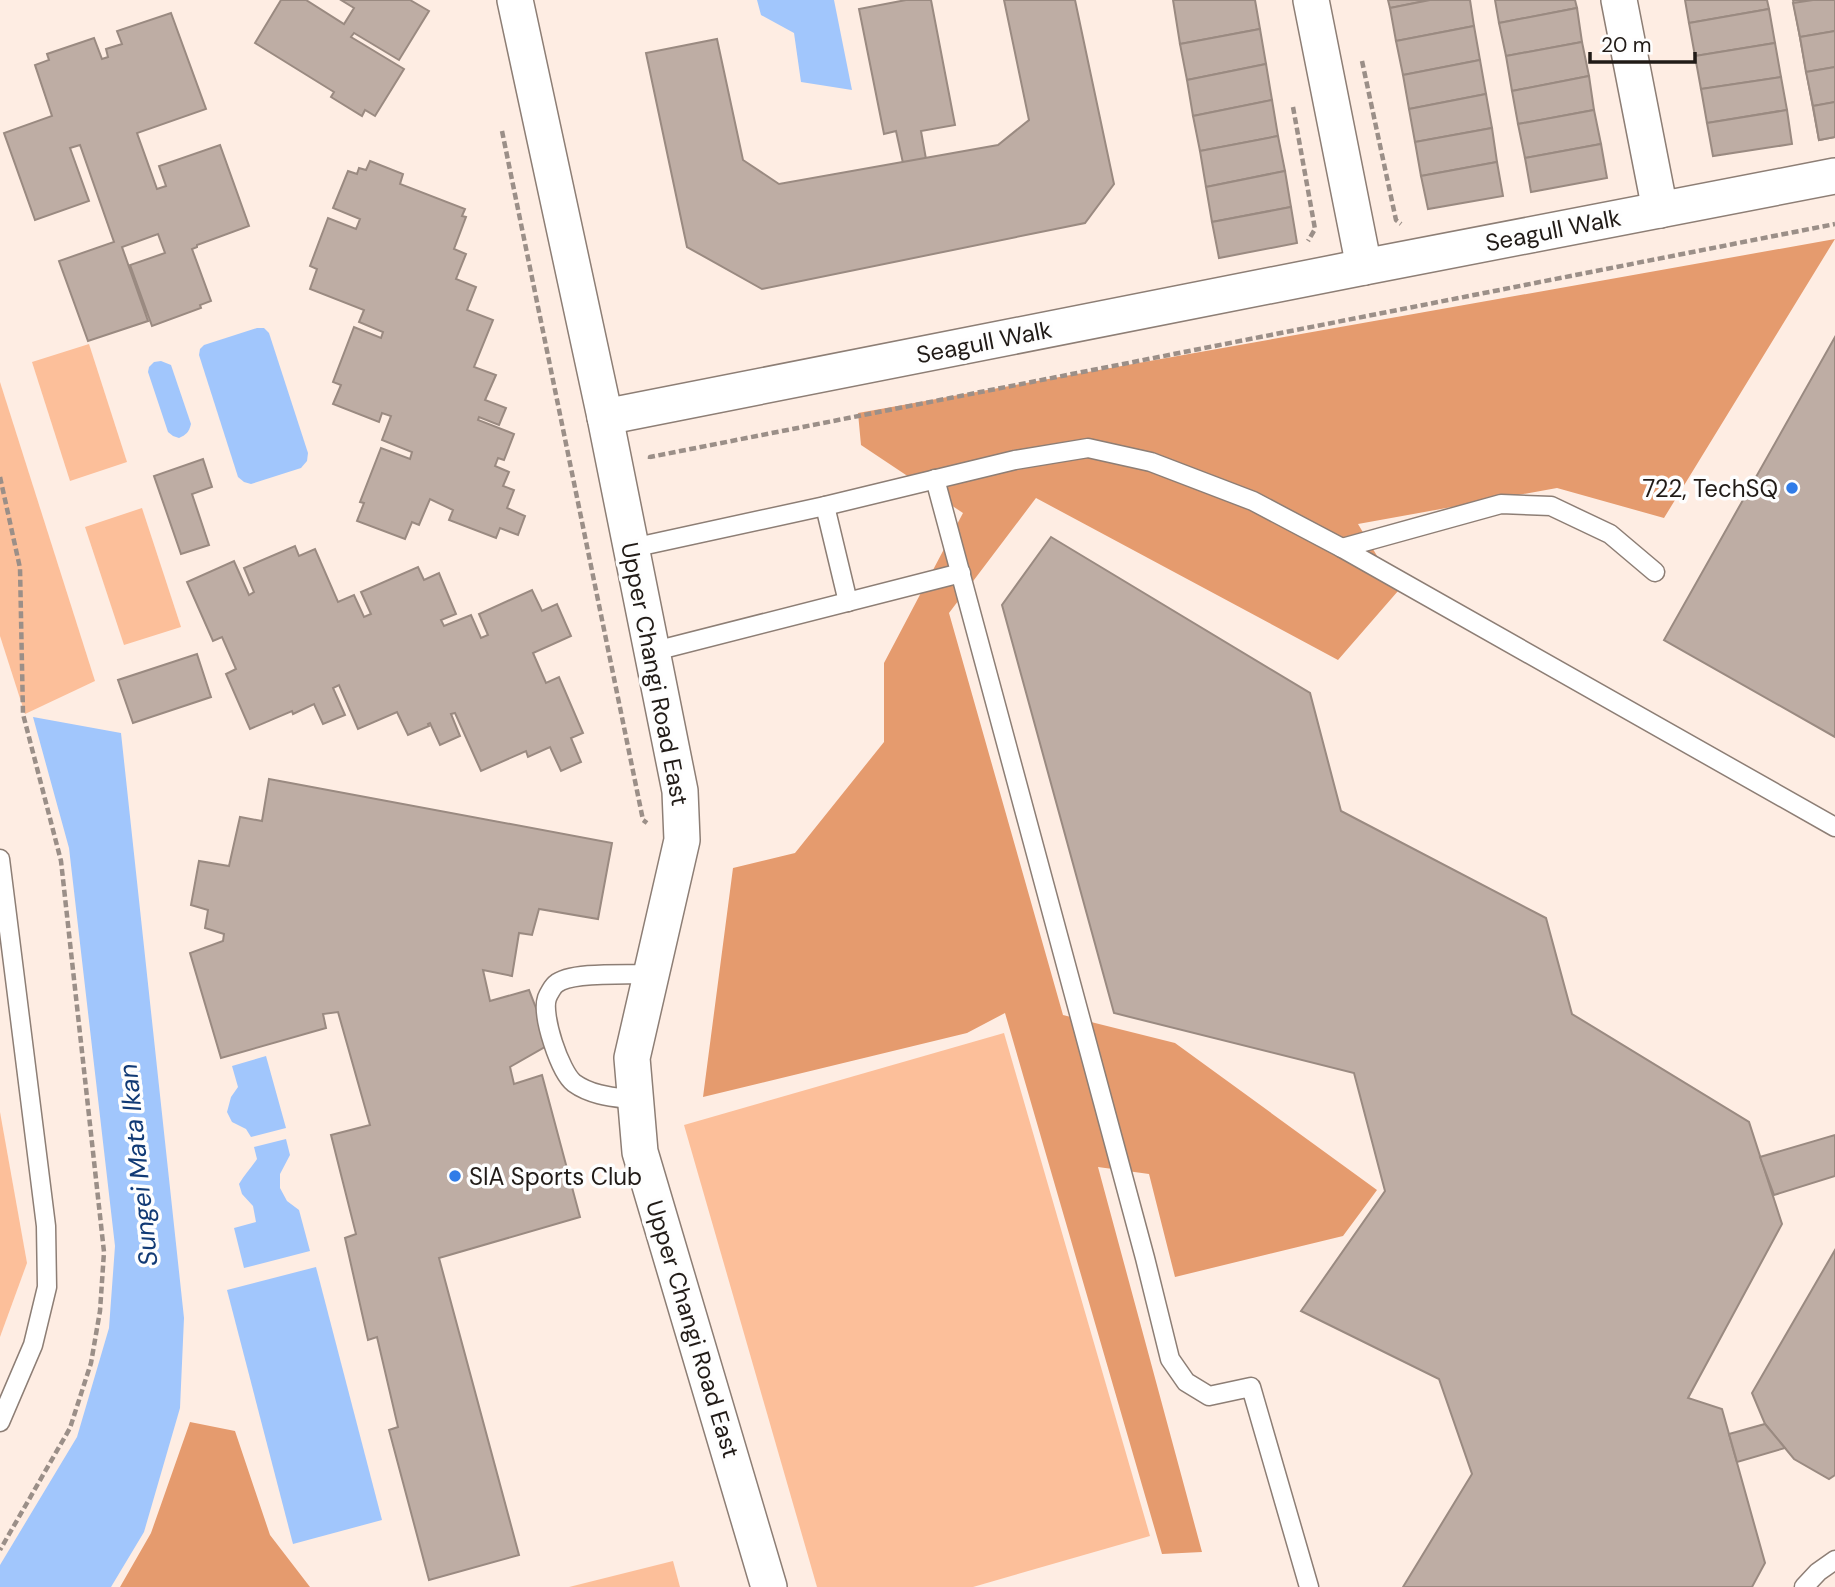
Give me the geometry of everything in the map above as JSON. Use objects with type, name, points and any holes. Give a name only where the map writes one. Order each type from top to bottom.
[{"type":"street","name":"Upper Changi Road East","points":[[514,0],[605,417],[680,791],[682,840],[632,1058],[640,1152],[769,1587]]},
{"type":"street","points":[[1311,0],[1363,267]]},
{"type":"street","points":[[1619,0],[1660,210]]},
{"type":"street","name":"Seagull Walk","points":[[605,417],[1835,176]]},
{"type":"lane","points":[[632,548],[825,506],[1016,460],[1088,448],[1151,461],[1253,501],[1342,548],[1835,827]]},
{"type":"lane","points":[[935,479],[1170,1359],[1186,1382],[1209,1396],[1251,1387],[1309,1587]]},
{"type":"lane","points":[[1342,548],[1501,505],[1551,506],[1610,534],[1655,572]]},
{"type":"lane","points":[[825,506],[848,602]]},
{"type":"lane","points":[[651,652],[961,573]]},
{"type":"lane","points":[[0,859],[46,1226],[47,1287],[33,1345],[0,1422]]},
{"type":"lane","points":[[636,1100],[597,1094],[572,1082],[559,1062],[547,1023],[546,998],[556,984],[571,976],[651,974]]},
{"type":"lane","points":[[1804,1587],[1818,1572],[1835,1560]]},
{"type":"path","points":[[1360,52],[1396,220],[1406,228]]},
{"type":"path","points":[[1291,94],[1315,229],[1304,249]]},
{"type":"path","points":[[502,131],[642,820],[682,840]]},
{"type":"path","points":[[650,457],[1835,224]]},
{"type":"path","points":[[0,477],[20,568],[23,714],[61,861],[104,1252],[100,1311],[91,1363],[70,1428],[0,1550]]},
{"type":"shaded area","points":[[1835,239],[1664,518],[1557,488],[1358,524],[1398,591],[1338,660],[1036,498],[949,613],[1063,1015],[1175,1043],[1377,1190],[1343,1236],[1175,1277],[1149,1174],[1098,1167],[1202,1552],[1162,1554],[1005,1013],[967,1033],[703,1097],[733,868],[795,853],[884,742],[884,663],[963,513],[861,445],[858,413]]},
{"type":"shaded area","points":[[89,344],[127,462],[70,481],[32,362]]},
{"type":"shaded area","points":[[0,382],[95,681],[25,714],[0,636]]},
{"type":"shaded area","points":[[142,508],[181,627],[124,645],[85,527]]},
{"type":"shaded area","points":[[1004,1033],[1150,1536],[973,1587],[817,1587],[684,1125]]},
{"type":"shaded area","points":[[0,1112],[27,1263],[0,1337]]},
{"type":"shaded area","points":[[190,1422],[235,1431],[270,1535],[310,1587],[120,1587],[151,1533]]},
{"type":"shaded area","points":[[673,1561],[680,1587],[569,1587]]},
{"type":"water","points":[[757,0],[834,0],[852,90],[801,82],[794,33],[761,15]]},
{"type":"water","points":[[264,328],[269,333],[308,453],[307,461],[301,468],[251,484],[238,477],[199,355],[204,345]]},
{"type":"water","points":[[161,361],[171,365],[191,424],[187,433],[179,438],[168,432],[148,372],[154,362]]},
{"type":"water","name":"Sungei Mata Ikan","points":[[33,717],[121,733],[184,1318],[180,1408],[144,1532],[111,1587],[0,1587],[0,1565],[77,1437],[109,1328],[115,1246],[69,848]]},
{"type":"water","points":[[266,1056],[286,1128],[251,1137],[246,1129],[232,1122],[227,1112],[231,1097],[238,1087],[232,1066]]},
{"type":"water","points":[[286,1139],[290,1155],[280,1174],[280,1188],[287,1201],[299,1210],[310,1251],[244,1268],[234,1228],[256,1222],[253,1206],[242,1194],[239,1184],[257,1159],[254,1147]]},
{"type":"water","points":[[316,1267],[382,1520],[293,1544],[227,1290]]},
{"type":"building","points":[[281,0],[306,0],[344,24],[354,8],[341,0],[410,0],[429,11],[399,60],[354,33],[351,37],[404,69],[375,116],[365,110],[362,116],[331,97],[334,92],[255,43]]},
{"type":"building","points":[[906,0],[931,0],[955,125],[921,131],[926,159],[903,163],[896,131],[884,134],[859,9]]},
{"type":"building","points":[[1004,0],[1075,0],[1114,184],[1085,223],[762,289],[687,247],[646,53],[717,39],[743,160],[779,184],[998,145],[1029,120]]},
{"type":"building","points":[[1173,0],[1255,0],[1260,29],[1180,44]]},
{"type":"building","points":[[1388,0],[1430,0],[1390,8]]},
{"type":"building","points":[[1430,0],[1470,0],[1474,26],[1396,41],[1390,8]]},
{"type":"building","points":[[1495,0],[1575,0],[1577,8],[1499,23]]},
{"type":"building","points":[[1685,0],[1767,0],[1769,9],[1689,23]]},
{"type":"building","points":[[1793,0],[1835,0],[1835,137],[1819,140]]},
{"type":"building","points":[[1835,0],[1835,31],[1800,37],[1793,3]]},
{"type":"building","points":[[1577,8],[1582,42],[1506,56],[1499,23]]},
{"type":"building","points":[[1769,9],[1775,43],[1695,56],[1689,23]]},
{"type":"building","points":[[171,13],[206,109],[137,133],[157,189],[166,186],[159,166],[220,145],[249,226],[192,249],[211,301],[200,305],[201,308],[152,326],[130,265],[165,253],[158,234],[122,247],[148,321],[88,341],[59,261],[114,242],[80,145],[70,148],[89,201],[35,220],[4,133],[52,116],[35,65],[49,60],[47,54],[94,38],[102,59],[108,57],[106,49],[122,44],[117,31]]},
{"type":"building","points":[[1474,26],[1480,60],[1403,75],[1396,41]]},
{"type":"building","points":[[1260,29],[1266,64],[1187,80],[1180,44]]},
{"type":"building","points":[[1835,31],[1835,67],[1806,72],[1800,37]]},
{"type":"building","points":[[1582,42],[1589,76],[1512,91],[1506,56]]},
{"type":"building","points":[[1775,43],[1781,77],[1701,89],[1695,56]]},
{"type":"building","points":[[1480,60],[1486,94],[1409,109],[1403,75]]},
{"type":"building","points":[[1266,64],[1272,100],[1193,116],[1187,80]]},
{"type":"building","points":[[1835,67],[1835,102],[1813,106],[1806,72]]},
{"type":"building","points":[[1589,76],[1594,110],[1518,124],[1512,91]]},
{"type":"building","points":[[1781,77],[1787,110],[1707,123],[1701,89]]},
{"type":"building","points":[[1486,94],[1492,128],[1415,142],[1409,109]]},
{"type":"building","points":[[1272,100],[1278,136],[1200,151],[1193,116]]},
{"type":"building","points":[[1835,102],[1835,137],[1819,140],[1813,106]]},
{"type":"building","points":[[1594,110],[1601,144],[1525,158],[1518,124]]},
{"type":"building","points":[[1787,110],[1792,144],[1713,156],[1707,123]]},
{"type":"building","points":[[1492,128],[1497,162],[1421,176],[1415,142]]},
{"type":"building","points":[[1278,136],[1285,171],[1206,187],[1200,151]]},
{"type":"building","points":[[1601,144],[1607,178],[1531,192],[1525,158]]},
{"type":"building","points":[[370,161],[403,174],[400,184],[465,209],[462,216],[466,217],[454,249],[466,254],[456,279],[476,287],[467,310],[493,320],[474,367],[496,375],[485,400],[506,408],[499,425],[479,417],[478,420],[514,434],[504,460],[498,458],[495,466],[509,472],[503,486],[514,490],[507,508],[525,516],[518,535],[500,528],[496,538],[449,520],[453,510],[430,499],[419,525],[412,522],[405,539],[357,521],[364,503],[360,502],[381,448],[410,459],[412,452],[382,440],[391,416],[382,413],[379,422],[333,404],[341,385],[333,382],[354,327],[381,338],[383,332],[359,322],[364,310],[310,289],[317,269],[310,266],[328,218],[356,229],[360,219],[333,208],[348,171],[357,174],[359,168],[366,170]]},
{"type":"building","points":[[1497,162],[1503,196],[1428,209],[1421,176]]},
{"type":"building","points":[[1285,171],[1291,207],[1212,222],[1206,187]]},
{"type":"building","points":[[1291,207],[1297,243],[1219,258],[1212,222]]},
{"type":"building","name":"722, TechSQ","points":[[1835,337],[1835,737],[1664,640]]},
{"type":"building","points":[[203,459],[212,487],[192,494],[209,545],[181,554],[154,476]]},
{"type":"building","points":[[1051,537],[1310,693],[1341,811],[1546,918],[1572,1014],[1749,1122],[1782,1224],[1688,1398],[1722,1409],[1765,1563],[1752,1587],[1403,1587],[1472,1474],[1439,1379],[1301,1311],[1385,1191],[1354,1073],[1114,1013],[1002,605]]},
{"type":"building","points":[[295,546],[299,556],[315,549],[338,602],[354,595],[364,617],[371,614],[361,592],[418,567],[424,580],[439,573],[456,614],[441,620],[444,626],[471,615],[481,638],[488,635],[479,614],[532,590],[542,611],[557,604],[571,636],[533,653],[546,683],[559,677],[583,733],[571,738],[581,762],[561,771],[550,747],[528,757],[526,751],[481,771],[455,713],[451,714],[460,736],[440,745],[430,723],[429,726],[408,735],[397,712],[358,729],[339,685],[333,688],[345,715],[323,724],[314,704],[250,729],[226,674],[236,669],[222,637],[213,641],[187,582],[234,561],[249,595],[254,592],[244,568]]},
{"type":"building","points":[[197,654],[211,697],[133,723],[118,680]]},
{"type":"building","name":"SIA Sports Club","points":[[269,779],[612,843],[598,919],[539,909],[532,935],[519,933],[512,976],[483,970],[490,1001],[529,990],[550,1044],[510,1067],[514,1084],[542,1075],[580,1217],[439,1258],[519,1555],[429,1580],[389,1430],[398,1427],[377,1337],[368,1340],[345,1238],[356,1234],[331,1135],[370,1125],[338,1012],[323,1014],[326,1028],[221,1058],[190,953],[223,941],[224,934],[205,928],[208,910],[191,905],[199,861],[229,866],[240,817],[262,821]]},
{"type":"building","points":[[1835,1135],[1835,1176],[1774,1195],[1760,1157]]},
{"type":"building","points":[[1835,1250],[1835,1475],[1829,1479],[1794,1459],[1765,1424],[1752,1393]]},
{"type":"building","points":[[1765,1424],[1785,1448],[1737,1462],[1729,1434]]},
{"type":"place","name":"722, TechSQ","points":[[1792,488]]},
{"type":"place","name":"SIA Sports Club","points":[[455,1176]]}]
